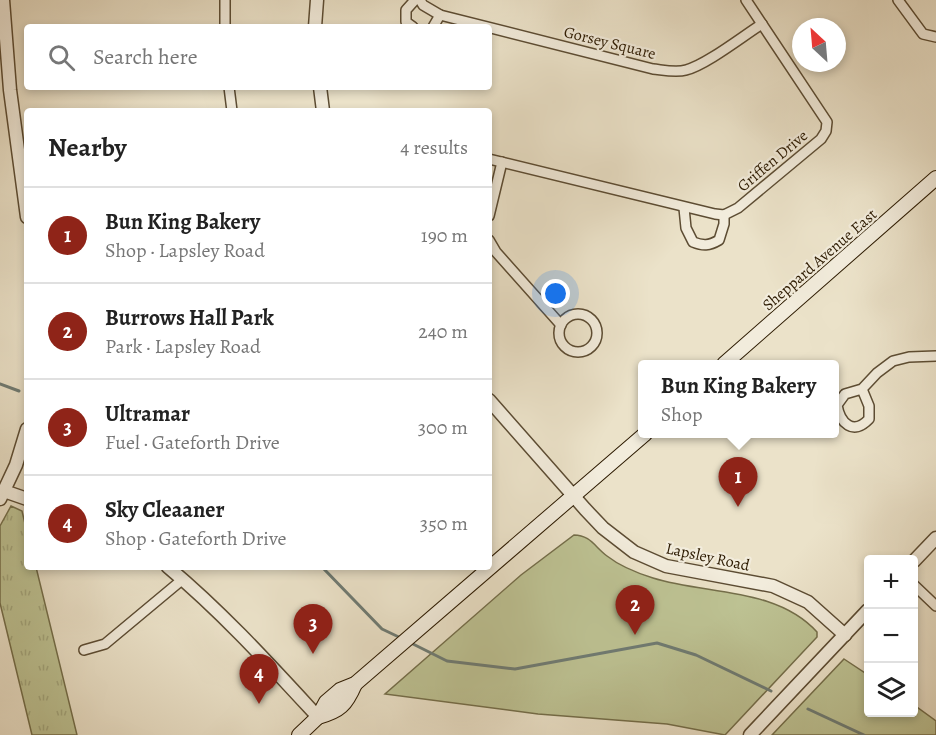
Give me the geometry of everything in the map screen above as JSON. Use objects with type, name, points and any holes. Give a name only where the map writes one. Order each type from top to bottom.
[{"type":"main road","name":"Sheppard Avenue East","points":[[729,360],[936,178]]},
{"type":"main road","points":[[492,564],[640,438]]},
{"type":"main road","points":[[299,735],[318,717],[335,712],[348,700],[355,684],[485,570]]},
{"type":"street","points":[[3,0],[2,16],[24,194]]},
{"type":"street","points":[[225,0],[225,24]]},
{"type":"street","points":[[315,24],[317,0]]},
{"type":"street","points":[[409,24],[406,22],[406,10],[415,0]]},
{"type":"street","name":"Gorsey Square","points":[[420,0],[423,5],[440,15],[476,24]]},
{"type":"street","name":"Griffen Drive","points":[[724,215],[749,200],[821,139],[826,131],[827,122],[746,0]]},
{"type":"street","points":[[898,0],[923,34],[936,37]]},
{"type":"street","points":[[435,24],[440,15]]},
{"type":"street","name":"Gorsey Square","points":[[492,28],[653,69],[670,71],[686,70],[702,63],[762,24]]},
{"type":"street","points":[[229,90],[232,108]]},
{"type":"street","points":[[320,90],[323,108]]},
{"type":"street","points":[[492,160],[684,208],[724,215],[719,240],[710,245],[693,242],[686,228],[684,208]]},
{"type":"street","points":[[492,204],[502,162]]},
{"type":"street","points":[[492,245],[561,325]]},
{"type":"street","points":[[576,314],[588,316],[596,327],[596,340],[581,352],[569,350],[559,336],[561,325],[564,319],[576,314]]},
{"type":"street","points":[[862,389],[877,373],[893,361],[909,357],[936,356]]},
{"type":"street","name":"Lapsley Road","points":[[492,402],[603,528],[633,552],[666,566],[773,586],[808,602],[845,635]]},
{"type":"street","points":[[24,439],[16,465],[2,495],[24,499]]},
{"type":"street","points":[[918,557],[936,538]]},
{"type":"street","points":[[172,570],[204,597],[318,717]]},
{"type":"street","points":[[84,650],[105,645],[183,579]]},
{"type":"street","points":[[918,589],[936,606]]},
{"type":"street","points":[[750,735],[864,614]]},
{"type":"green space","points":[[11,506],[22,511],[24,570],[37,570],[77,735],[32,735],[0,603],[0,526]]},
{"type":"green space","points":[[574,535],[588,539],[618,563],[647,576],[740,594],[782,607],[800,617],[817,632],[817,637],[725,735],[667,724],[538,714],[385,694],[521,575]]},
{"type":"green space","points":[[844,659],[864,672],[864,717],[918,717],[918,708],[936,721],[936,735],[772,735]]},
{"type":"waterway","points":[[0,384],[19,391]]},
{"type":"waterway","points":[[325,570],[382,629],[403,639]]},
{"type":"waterway","points":[[409,642],[447,661],[515,669],[657,643],[696,655],[771,691]]},
{"type":"waterway","points":[[808,709],[864,735]]},
{"type":"place","name":"Bun King Bakery","points":[[738,507]]},
{"type":"place","name":"Burrows Hall Park","points":[[635,635]]},
{"type":"place","name":"Ultramar","points":[[313,654]]},
{"type":"place","name":"Sky Cleaaner","points":[[259,704]]}]
